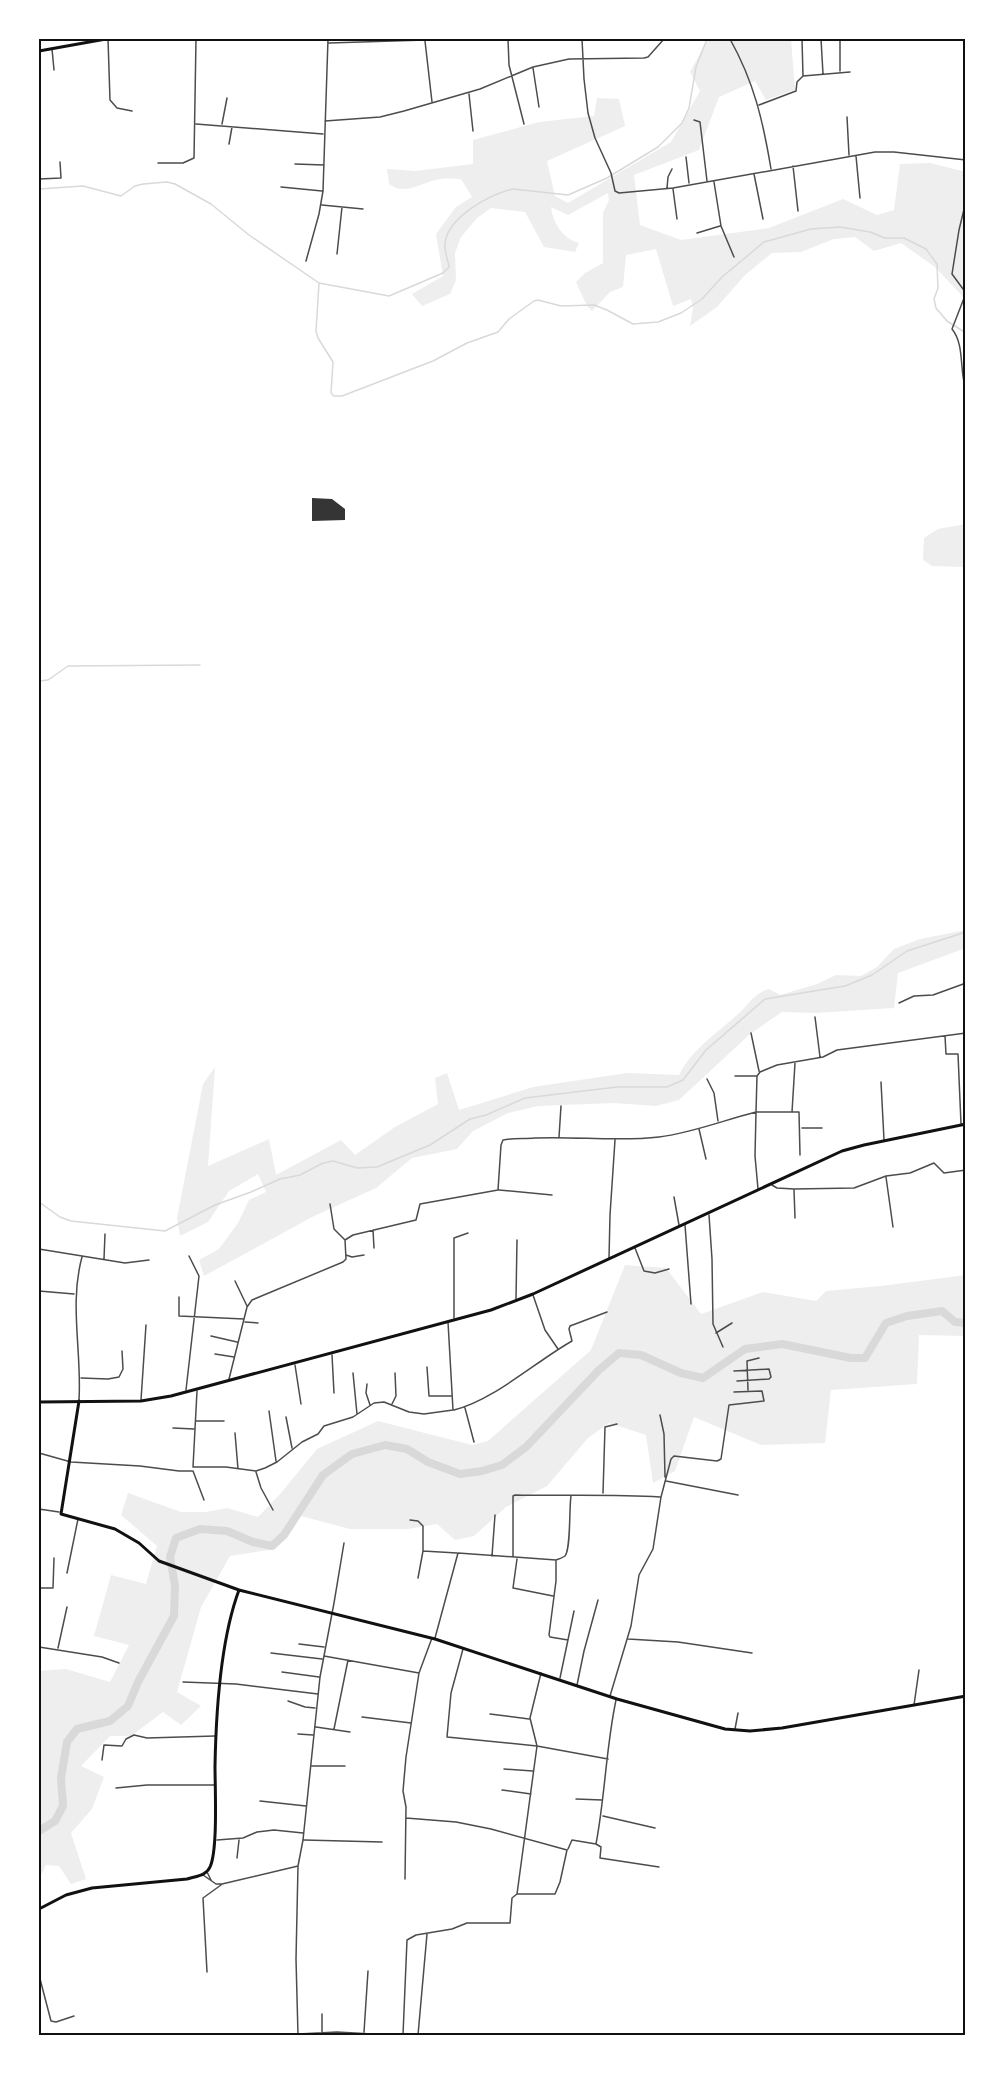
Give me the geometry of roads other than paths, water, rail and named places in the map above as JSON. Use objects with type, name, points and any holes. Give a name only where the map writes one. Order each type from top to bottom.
[{"type":"main road","points":[[39,51],[107,39]]},
{"type":"main road","points":[[39,1400],[141,1401],[185,1393],[454,1320],[533,1294],[842,1151],[966,1124]]},
{"type":"main road","points":[[80,1401],[61,1512],[63,1515],[121,1531],[165,1563],[239,1590],[434,1639],[617,1699],[708,1725],[735,1730],[782,1728],[966,1696]]},
{"type":"main road","points":[[39,1910],[66,1896],[92,1888],[187,1879],[207,1872],[212,1863],[214,1840],[216,1736],[221,1683],[233,1606],[239,1590]]},
{"type":"street","points":[[107,39],[110,100],[117,108],[132,111]]},
{"type":"street","points":[[158,163],[183,164],[193,159],[196,39]]},
{"type":"street","points":[[306,261],[323,191],[328,39]]},
{"type":"street","points":[[328,43],[398,42],[425,39],[432,103]]},
{"type":"street","points":[[508,39],[511,75],[524,124]]},
{"type":"street","points":[[582,39],[588,113],[595,138],[619,193],[667,189],[856,155],[894,152],[966,160]]},
{"type":"street","points":[[325,122],[380,117],[469,93],[532,67],[569,59],[644,58],[648,57],[664,39]]},
{"type":"street","points":[[730,39],[759,105],[771,170]]},
{"type":"street","points":[[802,39],[803,76]]},
{"type":"street","points":[[821,39],[823,74]]},
{"type":"street","points":[[840,39],[840,72]]},
{"type":"street","points":[[52,48],[54,70]]},
{"type":"street","points":[[532,67],[539,107]]},
{"type":"street","points":[[759,105],[796,91],[797,82],[803,76],[850,72]]},
{"type":"street","points":[[469,93],[473,132]]},
{"type":"street","points":[[222,125],[226,98]]},
{"type":"street","points":[[847,117],[849,156]]},
{"type":"street","points":[[694,120],[700,122],[707,182]]},
{"type":"street","points":[[195,124],[324,134]]},
{"type":"street","points":[[229,144],[232,126]]},
{"type":"street","points":[[856,155],[860,198]]},
{"type":"street","points":[[686,158],[689,185]]},
{"type":"street","points":[[39,162],[40,179],[61,178],[60,162]]},
{"type":"street","points":[[296,164],[324,165]]},
{"type":"street","points":[[793,165],[798,211]]},
{"type":"street","points":[[667,189],[668,177],[672,169]]},
{"type":"street","points":[[754,173],[763,219]]},
{"type":"street","points":[[714,181],[721,226],[734,257]]},
{"type":"street","points":[[281,187],[323,191]]},
{"type":"street","points":[[673,188],[677,219]]},
{"type":"street","points":[[966,201],[952,274],[966,293],[952,329],[959,338],[961,370],[966,390]]},
{"type":"street","points":[[321,205],[363,209]]},
{"type":"street","points":[[337,254],[342,207]]},
{"type":"street","points":[[697,233],[721,226]]},
{"type":"street","points":[[899,1003],[914,996],[933,995],[966,983]]},
{"type":"street","points":[[815,1017],[820,1058]]},
{"type":"street","points":[[751,1033],[760,1072]]},
{"type":"street","points":[[758,1190],[755,1156],[757,1076],[760,1072],[777,1065],[820,1058],[834,1051],[859,1046],[966,1033]]},
{"type":"street","points":[[945,1036],[946,1054],[958,1054],[961,1125]]},
{"type":"street","points":[[792,1112],[795,1062]]},
{"type":"street","points":[[735,1076],[757,1076]]},
{"type":"street","points":[[707,1078],[714,1093],[718,1121]]},
{"type":"street","points":[[881,1082],[884,1141]]},
{"type":"street","points":[[559,1137],[561,1106]]},
{"type":"street","points":[[498,1190],[502,1141],[559,1137],[615,1139],[659,1137],[756,1112],[792,1112],[800,1113],[800,1155]]},
{"type":"street","points":[[699,1128],[706,1159]]},
{"type":"street","points":[[801,1128],[822,1128]]},
{"type":"street","points":[[609,1259],[610,1195],[615,1139]]},
{"type":"street","points":[[771,1184],[777,1188],[794,1189],[854,1188],[886,1176],[910,1173],[934,1163],[944,1173],[966,1170]]},
{"type":"street","points":[[886,1176],[893,1227]]},
{"type":"street","points":[[794,1189],[795,1218]]},
{"type":"street","points":[[345,1240],[353,1235],[416,1220],[420,1204],[498,1190],[552,1195]]},
{"type":"street","points":[[674,1197],[679,1227]]},
{"type":"street","points":[[229,1382],[250,1302],[346,1259],[345,1240],[334,1229],[330,1204]]},
{"type":"street","points":[[708,1213],[712,1259],[712,1320],[715,1333],[723,1347]]},
{"type":"street","points":[[685,1224],[690,1304]]},
{"type":"street","points":[[373,1230],[374,1248]]},
{"type":"street","points":[[454,1320],[454,1238],[468,1233]]},
{"type":"street","points":[[104,1260],[105,1234]]},
{"type":"street","points":[[516,1300],[517,1240]]},
{"type":"street","points":[[635,1247],[644,1271],[655,1273],[669,1269]]},
{"type":"street","points":[[39,1249],[124,1263],[149,1260]]},
{"type":"street","points":[[346,1255],[352,1257],[364,1255]]},
{"type":"street","points":[[185,1393],[199,1276],[189,1256]]},
{"type":"street","points":[[80,1401],[76,1294],[82,1257]]},
{"type":"street","points":[[235,1281],[247,1307]]},
{"type":"street","points":[[39,1291],[76,1294]]},
{"type":"street","points":[[533,1294],[545,1330],[558,1349]]},
{"type":"street","points":[[179,1297],[178,1316],[245,1318]]},
{"type":"street","points":[[39,1453],[71,1462],[140,1466],[179,1472],[226,1467],[256,1471],[277,1462],[292,1449],[318,1434],[324,1426],[358,1415],[379,1402],[409,1412],[424,1414],[465,1407],[504,1387],[573,1340],[568,1329],[570,1326],[607,1311]]},
{"type":"street","points":[[448,1321],[453,1410]]},
{"type":"street","points":[[244,1322],[258,1323]]},
{"type":"street","points":[[715,1333],[732,1323]]},
{"type":"street","points":[[141,1401],[146,1325]]},
{"type":"street","points":[[211,1336],[238,1342]]},
{"type":"street","points":[[80,1378],[119,1377],[123,1369],[122,1352]]},
{"type":"street","points":[[215,1354],[235,1358]]},
{"type":"street","points":[[332,1354],[334,1393]]},
{"type":"street","points":[[748,1391],[747,1361],[759,1358]]},
{"type":"street","points":[[295,1364],[301,1404]]},
{"type":"street","points":[[427,1367],[429,1396],[452,1396]]},
{"type":"street","points":[[734,1371],[769,1369],[771,1377],[737,1381]]},
{"type":"street","points":[[353,1373],[358,1415]]},
{"type":"street","points":[[392,1405],[396,1396],[395,1374]]},
{"type":"street","points":[[367,1384],[366,1393],[370,1406]]},
{"type":"street","points":[[197,1390],[193,1469],[204,1500]]},
{"type":"street","points":[[610,1696],[633,1617],[639,1575],[653,1549],[665,1479],[674,1456],[717,1461],[721,1459],[729,1405],[764,1401],[762,1391],[734,1392]]},
{"type":"street","points":[[465,1407],[474,1442]]},
{"type":"street","points":[[269,1411],[277,1462]]},
{"type":"street","points":[[660,1415],[664,1434],[665,1479]]},
{"type":"street","points":[[286,1417],[292,1449]]},
{"type":"street","points":[[195,1421],[224,1421]]},
{"type":"street","points":[[603,1494],[605,1427],[616,1424]]},
{"type":"street","points":[[173,1428],[195,1429]]},
{"type":"street","points":[[235,1433],[238,1470]]},
{"type":"street","points":[[256,1471],[261,1488],[273,1510]]},
{"type":"street","points":[[665,1479],[738,1496]]},
{"type":"street","points":[[513,1558],[514,1495],[603,1494],[661,1497]]},
{"type":"street","points":[[423,1551],[556,1560],[565,1555],[567,1551],[570,1496]]},
{"type":"street","points":[[39,1519],[40,1510],[61,1512]]},
{"type":"street","points":[[492,1557],[495,1515]]},
{"type":"street","points":[[67,1573],[78,1519]]},
{"type":"street","points":[[410,1520],[418,1521],[423,1526],[423,1551],[418,1578]]},
{"type":"street","points":[[344,1543],[320,1677],[304,1833],[298,1866],[296,1959],[298,2035],[322,2033],[388,2035]]},
{"type":"street","points":[[405,1880],[406,1757],[419,1673],[434,1639],[458,1553]]},
{"type":"street","points":[[39,1588],[53,1587],[54,1558]]},
{"type":"street","points":[[517,1558],[513,1587],[522,1591],[554,1596]]},
{"type":"street","points":[[556,1560],[549,1636],[568,1640]]},
{"type":"street","points":[[577,1686],[598,1600]]},
{"type":"street","points":[[58,1649],[67,1607]]},
{"type":"street","points":[[560,1679],[574,1611]]},
{"type":"street","points":[[627,1639],[722,1647],[752,1653]]},
{"type":"street","points":[[299,1644],[325,1647]]},
{"type":"street","points":[[39,1647],[102,1657],[119,1663]]},
{"type":"street","points":[[463,1648],[451,1693],[447,1737],[537,1746],[608,1759]]},
{"type":"street","points":[[271,1653],[348,1660],[419,1673]]},
{"type":"street","points":[[334,1729],[348,1660]]},
{"type":"street","points":[[914,1706],[919,1670]]},
{"type":"street","points":[[282,1672],[320,1677]]},
{"type":"street","points":[[517,1894],[537,1746],[530,1720],[542,1673]]},
{"type":"street","points":[[183,1682],[221,1683],[318,1694]]},
{"type":"street","points":[[596,1844],[602,1816],[617,1699]]},
{"type":"street","points":[[288,1701],[304,1707],[316,1708]]},
{"type":"street","points":[[735,1730],[738,1713]]},
{"type":"street","points":[[490,1714],[530,1720]]},
{"type":"street","points":[[362,1717],[412,1723]]},
{"type":"street","points":[[315,1727],[350,1732]]},
{"type":"street","points":[[298,1734],[314,1735]]},
{"type":"street","points":[[102,1760],[105,1745],[122,1746],[126,1739],[134,1735],[147,1738],[216,1736]]},
{"type":"street","points":[[39,1777],[40,1764]]},
{"type":"street","points":[[311,1766],[345,1766]]},
{"type":"street","points":[[504,1769],[534,1772]]},
{"type":"street","points":[[116,1788],[147,1785],[215,1785]]},
{"type":"street","points":[[502,1790],[531,1794]]},
{"type":"street","points":[[576,1799],[603,1800]]},
{"type":"street","points":[[260,1801],[307,1806]]},
{"type":"street","points":[[602,1816],[656,1828]]},
{"type":"street","points":[[406,1818],[456,1822],[567,1850]]},
{"type":"street","points":[[214,1840],[239,1839],[257,1832],[274,1830],[304,1833]]},
{"type":"street","points":[[237,1858],[239,1839]]},
{"type":"street","points":[[303,1840],[382,1842]]},
{"type":"street","points":[[403,2035],[406,1941],[416,1935],[474,1922],[510,1923],[512,1898],[517,1894],[555,1894],[572,1840],[601,1847],[600,1858],[659,1867]]},
{"type":"street","points":[[203,1875],[216,1884],[222,1884],[298,1866]]},
{"type":"street","points":[[207,1872],[211,1881]]},
{"type":"street","points":[[207,1972],[203,1898],[222,1884]]},
{"type":"street","points":[[418,2035],[427,1933]]},
{"type":"street","points":[[364,2033],[368,1971]]},
{"type":"street","points":[[39,1975],[51,2021],[56,2022],[74,2016]]},
{"type":"street","points":[[322,2014],[322,2033]]},
{"type":"waterway","points":[[39,189],[83,186],[121,196],[135,186],[143,184],[167,182],[175,184],[211,204],[249,235],[319,283],[389,296],[443,273],[449,267],[445,246],[448,233],[462,216],[482,201],[513,189],[568,195],[607,178],[658,147],[682,123],[689,108],[696,67],[707,39]]},
{"type":"waterway","points":[[319,283],[316,331],[333,362],[331,393],[334,396],[342,396],[433,361],[467,343],[498,332],[509,319],[538,300],[561,306],[594,305],[633,324],[658,322],[681,313],[702,299],[722,277],[764,242],[811,229],[840,227],[870,232],[885,238],[904,238],[926,249],[937,264],[938,288],[934,299],[936,308],[947,321],[966,333]]},
{"type":"waterway","points":[[39,681],[48,680],[68,666],[200,665]]},
{"type":"waterway","points":[[39,1202],[60,1217],[71,1221],[165,1231],[215,1205],[280,1179],[300,1175],[323,1163],[333,1161],[357,1168],[377,1167],[430,1145],[470,1119],[486,1115],[525,1098],[617,1087],[667,1087],[683,1080],[706,1050],[765,999],[845,986],[872,975],[907,951],[966,932]]},
{"type":"waterway","points":[[39,1831],[55,1821],[63,1806],[61,1778],[67,1742],[77,1729],[110,1721],[128,1706],[138,1682],[174,1616],[175,1586],[170,1557],[176,1538],[200,1529],[227,1531],[253,1542],[272,1546],[284,1535],[323,1475],[352,1454],[385,1445],[407,1449],[428,1462],[460,1474],[502,1465],[526,1447],[599,1370],[619,1353],[641,1355],[681,1373],[703,1378],[745,1349],[782,1344],[851,1358],[865,1358],[886,1323],[907,1316],[942,1311],[955,1322],[966,1323]]}]
